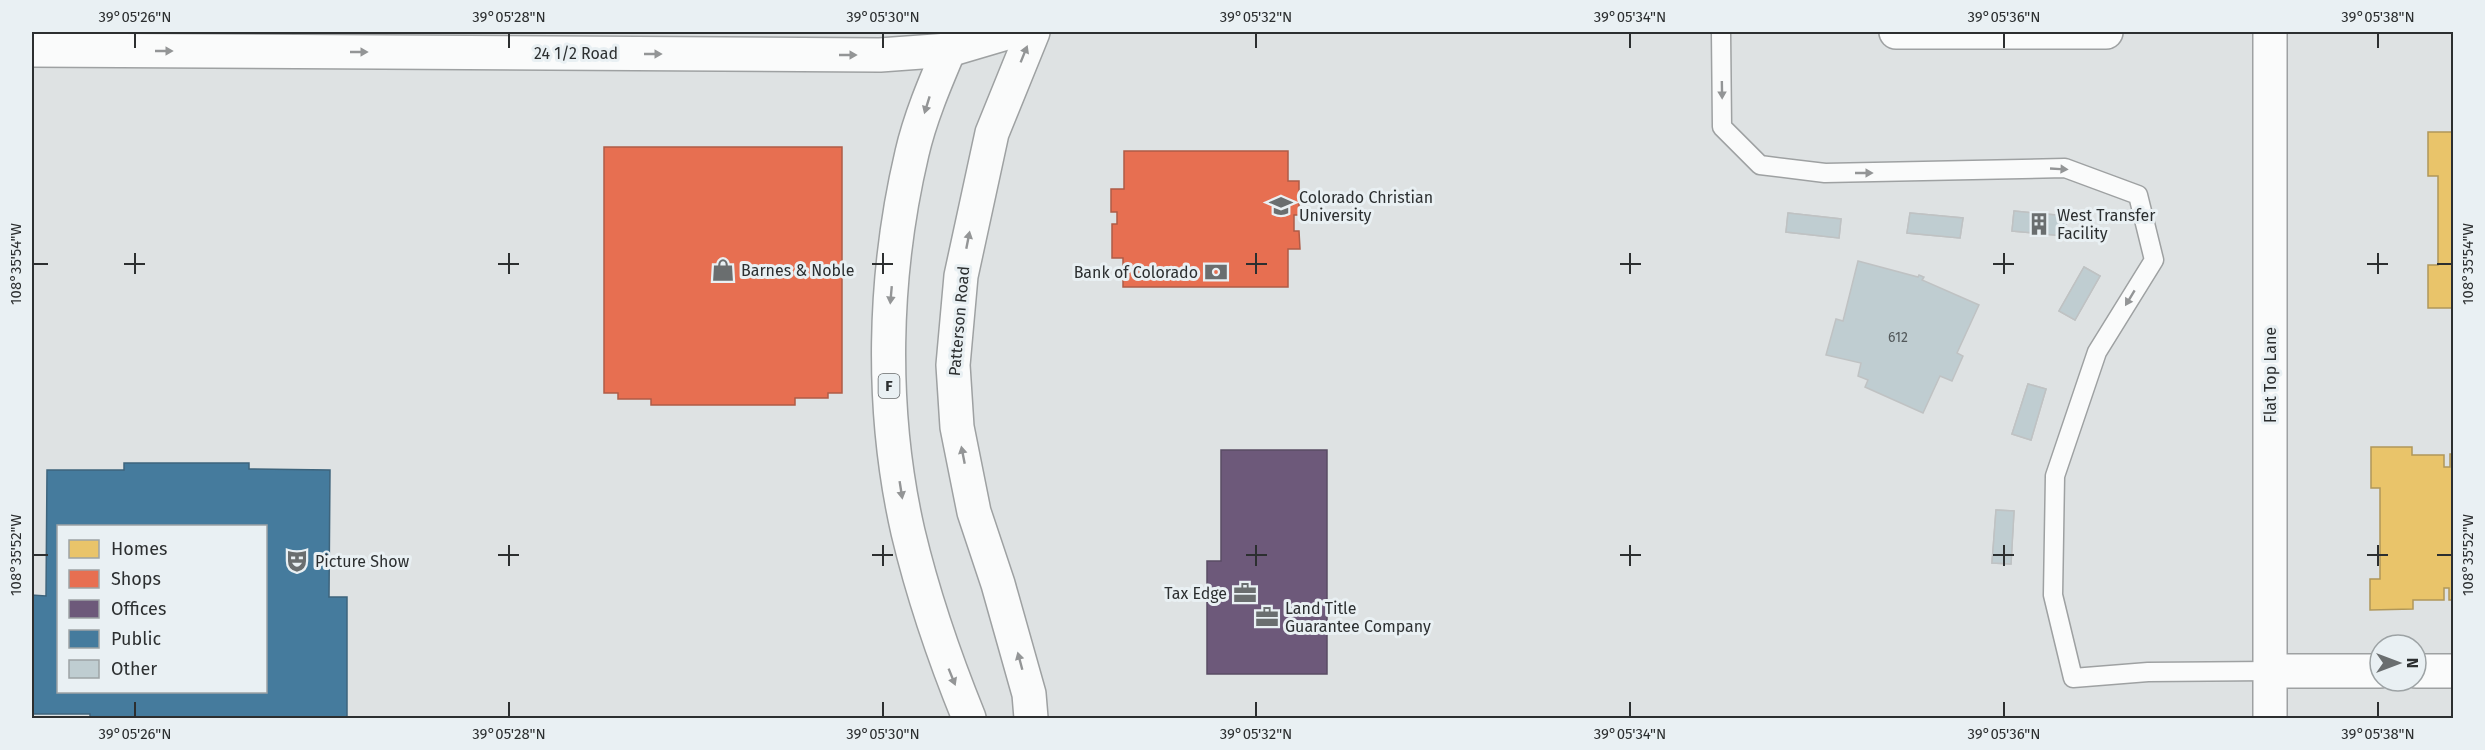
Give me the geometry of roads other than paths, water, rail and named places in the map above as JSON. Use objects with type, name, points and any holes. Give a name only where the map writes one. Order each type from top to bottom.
[{"type":"main road","name":"24 1/2 Road","points":[[32,50],[86,38],[859,55],[1010,32]]},
{"type":"main road","name":"Patterson Road","points":[[1031,718],[1029,694],[1002,595],[974,512],[957,427],[953,365],[961,276],[992,134],[1033,32]]},
{"type":"main road","points":[[1896,32],[2106,32]]},
{"type":"main road","name":"Flat Top Lane","points":[[2270,32],[2270,718]]},
{"type":"main road","name":"F","points":[[953,41],[932,90],[912,151],[896,231],[890,310],[890,394],[896,460],[908,532],[947,665],[969,718]]},
{"type":"main road","points":[[2270,671],[2368,671]]},
{"type":"main road","points":[[2428,671],[2454,671]]},
{"type":"lane","points":[[1721,32],[1722,127],[1760,165],[1825,173],[2065,168],[2138,195],[2154,260],[2097,352],[2055,476],[2054,595],[2073,678],[2148,672],[2270,671]]},
{"type":"place","name":"Colorado Christian University","points":[[1281,206]]},
{"type":"place","name":"West Transfer Facility","points":[[2039,224]]},
{"type":"place","name":"Barnes & Noble","points":[[723,270]]},
{"type":"place","name":"Bank of Colorado","points":[[1216,272]]},
{"type":"place","name":"Picture Show","points":[[297,561]]},
{"type":"place","name":"Tax Edge","points":[[1245,593]]},
{"type":"place","name":"Land Title Guarantee Company","points":[[1267,617]]}]
